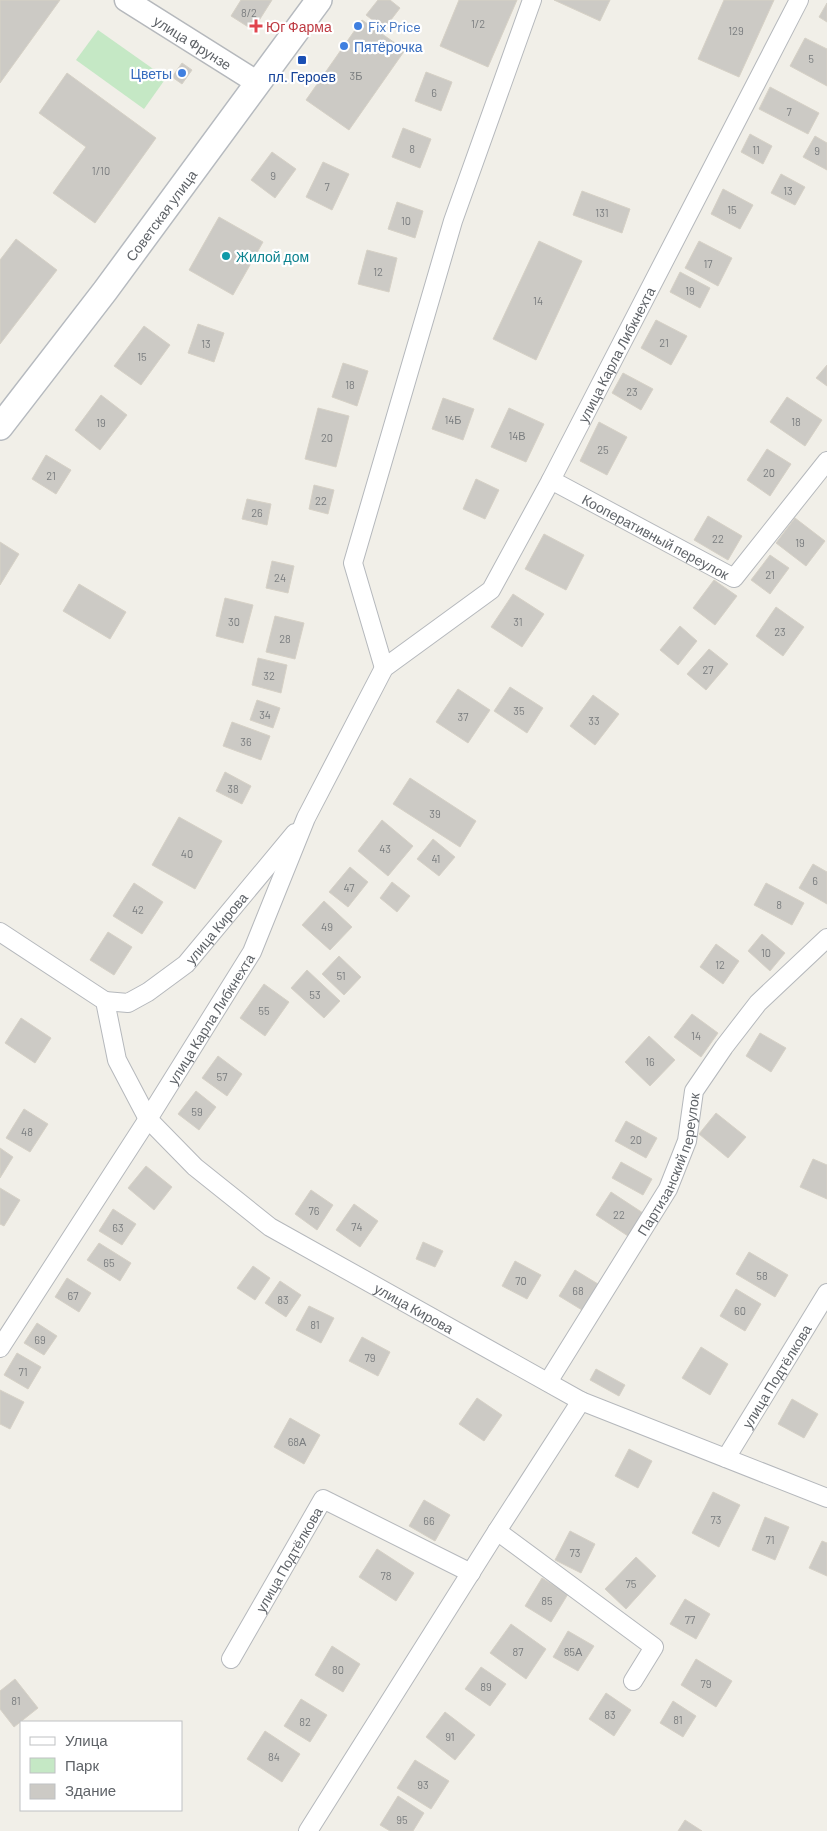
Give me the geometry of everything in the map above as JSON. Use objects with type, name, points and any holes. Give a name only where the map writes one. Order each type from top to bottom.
[{"type":"main road","name":"Советская улица","points":[[0,427],[105,291],[319,0]]},
{"type":"street","name":"улица Фрунзе","points":[[126,0],[258,83]]},
{"type":"street","points":[[384,668],[354,563],[453,220],[532,0]]},
{"type":"street","name":"улица Карла Либкнехта","points":[[0,1348],[148,1119],[252,952],[306,818],[384,668],[491,590],[551,480],[799,0]]},
{"type":"street","name":"Кооперативный переулок","points":[[551,480],[734,578],[827,461]]},
{"type":"street","name":"улица Кирова","points":[[0,932],[104,1001],[128,1003],[148,992],[186,964],[306,818]]},
{"type":"street","name":"Партизанский переулок","points":[[548,1382],[668,1189],[687,1141],[694,1091],[724,1047],[758,1003],[827,938]]},
{"type":"street","name":"улица Кирова","points":[[104,1001],[117,1060],[148,1119],[195,1167],[270,1227],[581,1401],[827,1498]]},
{"type":"street","name":"улица Подтёлкова","points":[[726,1458],[827,1294]]},
{"type":"street","points":[[308,1831],[581,1401]]},
{"type":"street","name":"улица Подтёлкова","points":[[231,1659],[323,1499],[471,1573]]},
{"type":"street","points":[[497,1531],[654,1648],[634,1681]]},
{"type":"green space","points":[[98,30],[166,78],[144,109],[76,60]]},
{"type":"building","points":[[0,0],[60,0],[0,83]]},
{"type":"building","points":[[241,0],[272,0],[253,30],[231,16]]},
{"type":"building","points":[[378,0],[390,0],[400,8],[384,29],[366,15]]},
{"type":"building","points":[[459,0],[517,0],[488,67],[440,46]]},
{"type":"building","points":[[554,0],[610,0],[600,21]]},
{"type":"building","points":[[724,0],[774,0],[739,77],[698,59]]},
{"type":"building","points":[[827,3],[827,22],[819,17]]},
{"type":"building","points":[[362,20],[405,50],[349,130],[306,100]]},
{"type":"building","points":[[805,38],[827,49],[827,86],[790,66]]},
{"type":"building","name":"Цветы","points":[[182,63],[192,70],[182,84],[172,77]]},
{"type":"building","points":[[426,72],[452,82],[441,111],[415,101]]},
{"type":"building","points":[[67,73],[156,138],[95,223],[53,193],[86,147],[39,113]]},
{"type":"building","points":[[770,87],[819,113],[808,134],[759,109]]},
{"type":"building","points":[[403,128],[431,139],[420,168],[392,157]]},
{"type":"building","points":[[750,134],[772,146],[763,164],[741,152]]},
{"type":"building","points":[[815,136],[827,143],[827,170],[803,157]]},
{"type":"building","points":[[272,152],[296,169],[275,198],[251,180]]},
{"type":"building","points":[[323,162],[349,174],[332,210],[306,197]]},
{"type":"building","points":[[781,174],[805,187],[795,205],[771,193]]},
{"type":"building","points":[[723,189],[753,205],[740,229],[711,214]]},
{"type":"building","points":[[582,191],[630,209],[622,233],[573,215]]},
{"type":"building","points":[[397,202],[423,211],[415,238],[388,229]]},
{"type":"building","name":"Жилой дом","points":[[219,217],[263,242],[233,295],[189,270]]},
{"type":"building","points":[[16,239],[57,270],[0,344],[0,260]]},
{"type":"building","points":[[539,241],[582,261],[536,360],[493,339]]},
{"type":"building","points":[[699,241],[732,258],[718,286],[685,268]]},
{"type":"building","points":[[367,250],[397,258],[389,292],[358,284]]},
{"type":"building","points":[[680,272],[710,288],[700,308],[670,292]]},
{"type":"building","points":[[656,320],[687,336],[671,365],[641,348]]},
{"type":"building","points":[[198,324],[224,333],[214,362],[188,353]]},
{"type":"building","points":[[144,326],[170,345],[141,385],[114,366]]},
{"type":"building","points":[[343,363],[368,371],[357,406],[332,397]]},
{"type":"building","points":[[827,365],[827,386],[816,378]]},
{"type":"building","points":[[623,373],[653,389],[641,410],[612,393]]},
{"type":"building","points":[[101,395],[127,415],[100,450],[75,430]]},
{"type":"building","points":[[787,397],[822,420],[805,446],[770,422]]},
{"type":"building","points":[[443,398],[474,409],[463,440],[432,429]]},
{"type":"building","points":[[318,408],[349,416],[336,467],[305,459]]},
{"type":"building","points":[[509,408],[544,424],[526,462],[491,447]]},
{"type":"building","points":[[599,422],[627,437],[607,475],[580,461]]},
{"type":"building","points":[[767,449],[791,464],[770,496],[747,480]]},
{"type":"building","points":[[46,455],[71,470],[56,494],[32,479]]},
{"type":"building","points":[[476,479],[499,490],[485,519],[463,509]]},
{"type":"building","points":[[314,485],[334,490],[328,514],[309,509]]},
{"type":"building","points":[[247,499],[271,504],[267,525],[242,519]]},
{"type":"building","points":[[708,516],[742,536],[728,560],[694,540]]},
{"type":"building","points":[[795,518],[825,541],[806,566],[776,543]]},
{"type":"building","points":[[544,534],[584,555],[566,590],[525,569]]},
{"type":"building","points":[[0,542],[19,554],[0,585]]},
{"type":"building","points":[[770,555],[789,568],[770,594],[751,580]]},
{"type":"building","points":[[272,561],[294,566],[288,593],[266,588]]},
{"type":"building","points":[[714,580],[737,596],[715,625],[693,608]]},
{"type":"building","points":[[79,584],[126,612],[110,639],[63,611]]},
{"type":"building","points":[[513,594],[544,614],[522,647],[491,627]]},
{"type":"building","points":[[225,598],[253,605],[243,643],[216,636]]},
{"type":"building","points":[[776,607],[804,627],[783,656],[756,636]]},
{"type":"building","points":[[275,616],[304,623],[295,659],[266,652]]},
{"type":"building","points":[[680,626],[697,641],[678,665],[660,650]]},
{"type":"building","points":[[709,649],[728,664],[706,690],[687,674]]},
{"type":"building","points":[[258,658],[287,665],[281,693],[252,685]]},
{"type":"building","points":[[510,687],[543,708],[527,733],[494,711]]},
{"type":"building","points":[[458,689],[490,710],[468,743],[436,722]]},
{"type":"building","points":[[593,695],[619,714],[595,745],[570,726]]},
{"type":"building","points":[[257,700],[280,708],[273,728],[250,720]]},
{"type":"building","points":[[232,722],[270,736],[261,760],[223,746]]},
{"type":"building","points":[[225,772],[251,786],[242,804],[216,791]]},
{"type":"building","points":[[410,778],[476,821],[460,847],[393,804]]},
{"type":"building","points":[[179,817],[222,841],[195,889],[152,865]]},
{"type":"building","points":[[382,820],[413,846],[388,876],[358,851]]},
{"type":"building","points":[[433,839],[455,857],[439,876],[417,859]]},
{"type":"building","points":[[813,864],[827,872],[827,904],[799,888]]},
{"type":"building","points":[[350,867],[368,882],[348,907],[329,892]]},
{"type":"building","points":[[392,882],[410,896],[397,912],[380,898]]},
{"type":"building","points":[[134,883],[163,902],[142,934],[113,916]]},
{"type":"building","points":[[766,883],[804,903],[792,925],[754,905]]},
{"type":"building","points":[[324,901],[352,927],[330,950],[302,925]]},
{"type":"building","points":[[108,932],[132,947],[114,975],[90,960]]},
{"type":"building","points":[[762,934],[785,953],[770,971],[748,951]]},
{"type":"building","points":[[716,944],[739,961],[723,984],[700,967]]},
{"type":"building","points":[[339,956],[361,977],[344,995],[322,974]]},
{"type":"building","points":[[307,970],[340,1001],[324,1018],[291,988]]},
{"type":"building","points":[[264,984],[289,1002],[265,1036],[240,1018]]},
{"type":"building","points":[[692,1014],[718,1033],[701,1057],[674,1037]]},
{"type":"building","points":[[21,1018],[51,1038],[35,1063],[5,1043]]},
{"type":"building","points":[[760,1033],[786,1048],[771,1072],[746,1056]]},
{"type":"building","points":[[649,1036],[675,1060],[650,1086],[625,1062]]},
{"type":"building","points":[[218,1056],[242,1074],[227,1096],[202,1078]]},
{"type":"building","points":[[196,1091],[216,1107],[199,1130],[178,1114]]},
{"type":"building","points":[[24,1109],[48,1124],[30,1152],[6,1138]]},
{"type":"building","points":[[716,1113],[746,1137],[728,1158],[699,1134]]},
{"type":"building","points":[[626,1121],[657,1138],[646,1158],[615,1141]]},
{"type":"building","points":[[0,1148],[13,1157],[0,1178]]},
{"type":"building","points":[[813,1159],[827,1165],[827,1199],[800,1187]]},
{"type":"building","points":[[621,1162],[652,1179],[643,1195],[612,1178]]},
{"type":"building","points":[[146,1166],[172,1187],[154,1210],[128,1188]]},
{"type":"building","points":[[0,1188],[20,1200],[4,1226],[0,1224]]},
{"type":"building","points":[[311,1190],[333,1205],[317,1230],[295,1214]]},
{"type":"building","points":[[611,1192],[643,1213],[628,1236],[596,1215]]},
{"type":"building","points":[[354,1204],[378,1221],[360,1247],[336,1230]]},
{"type":"building","points":[[113,1209],[136,1224],[122,1245],[99,1231]]},
{"type":"building","points":[[423,1242],[443,1251],[435,1267],[416,1259]]},
{"type":"building","points":[[99,1243],[131,1263],[120,1281],[87,1260]]},
{"type":"building","points":[[749,1252],[788,1275],[775,1297],[736,1274]]},
{"type":"building","points":[[515,1261],[541,1275],[527,1299],[502,1286]]},
{"type":"building","points":[[253,1266],[270,1278],[255,1300],[237,1288]]},
{"type":"building","points":[[575,1270],[598,1284],[582,1310],[559,1296]]},
{"type":"building","points":[[67,1278],[91,1293],[79,1312],[55,1297]]},
{"type":"building","points":[[280,1281],[301,1295],[286,1317],[265,1303]]},
{"type":"building","points":[[736,1289],[761,1304],[745,1331],[720,1316]]},
{"type":"building","points":[[309,1306],[334,1318],[321,1343],[296,1330]]},
{"type":"building","points":[[37,1323],[57,1336],[44,1355],[24,1343]]},
{"type":"building","points":[[362,1337],[390,1352],[378,1376],[349,1361]]},
{"type":"building","points":[[701,1347],[728,1364],[710,1395],[682,1378]]},
{"type":"building","points":[[17,1353],[41,1367],[28,1389],[4,1375]]},
{"type":"building","points":[[596,1369],[625,1385],[619,1396],[590,1380]]},
{"type":"building","points":[[0,1390],[24,1402],[10,1429],[0,1424]]},
{"type":"building","points":[[477,1398],[502,1415],[484,1441],[459,1424]]},
{"type":"building","points":[[792,1399],[818,1414],[804,1438],[778,1424]]},
{"type":"building","points":[[290,1418],[320,1435],[304,1464],[274,1447]]},
{"type":"building","points":[[629,1449],[652,1461],[638,1488],[615,1476]]},
{"type":"building","points":[[713,1492],[740,1505],[719,1547],[692,1533]]},
{"type":"building","points":[[424,1500],[450,1515],[435,1541],[409,1526]]},
{"type":"building","points":[[765,1517],[789,1527],[775,1560],[752,1550]]},
{"type":"building","points":[[570,1531],[595,1544],[581,1573],[555,1560]]},
{"type":"building","points":[[822,1541],[827,1543],[827,1576],[809,1568]]},
{"type":"building","points":[[377,1549],[414,1573],[396,1601],[359,1577]]},
{"type":"building","points":[[636,1557],[656,1576],[626,1609],[605,1589]]},
{"type":"building","points":[[542,1578],[568,1594],[551,1622],[525,1606]]},
{"type":"building","points":[[685,1599],[710,1614],[696,1639],[670,1624]]},
{"type":"building","points":[[511,1624],[546,1649],[526,1679],[490,1653]]},
{"type":"building","points":[[568,1631],[594,1646],[578,1671],[553,1657]]},
{"type":"building","points":[[332,1646],[360,1664],[343,1692],[315,1675]]},
{"type":"building","points":[[696,1659],[732,1681],[716,1707],[681,1685]]},
{"type":"building","points":[[481,1667],[506,1684],[490,1706],[465,1689]]},
{"type":"building","points":[[15,1679],[38,1708],[14,1727],[0,1709],[0,1691]]},
{"type":"building","points":[[606,1693],[631,1710],[614,1736],[589,1719]]},
{"type":"building","points":[[301,1699],[327,1715],[310,1742],[284,1726]]},
{"type":"building","points":[[673,1701],[696,1716],[683,1737],[660,1723]]},
{"type":"building","points":[[445,1712],[475,1735],[455,1760],[426,1737]]},
{"type":"building","points":[[265,1731],[300,1754],[282,1782],[247,1759]]},
{"type":"building","points":[[415,1760],[449,1781],[431,1809],[397,1788]]},
{"type":"building","points":[[398,1796],[424,1813],[413,1831],[390,1831],[380,1825]]},
{"type":"building","points":[[685,1820],[702,1831],[678,1831]]},
{"type":"place","name":"Юг Фарма","points":[[256,26]]},
{"type":"place","name":"Fix Price","points":[[358,26]]},
{"type":"place","name":"Пятёрочка","points":[[344,46]]},
{"type":"place","name":"пл. Героев","points":[[302,60]]},
{"type":"place","name":"Цветы","points":[[182,73]]},
{"type":"place","name":"Жилой дом","points":[[226,256]]}]
